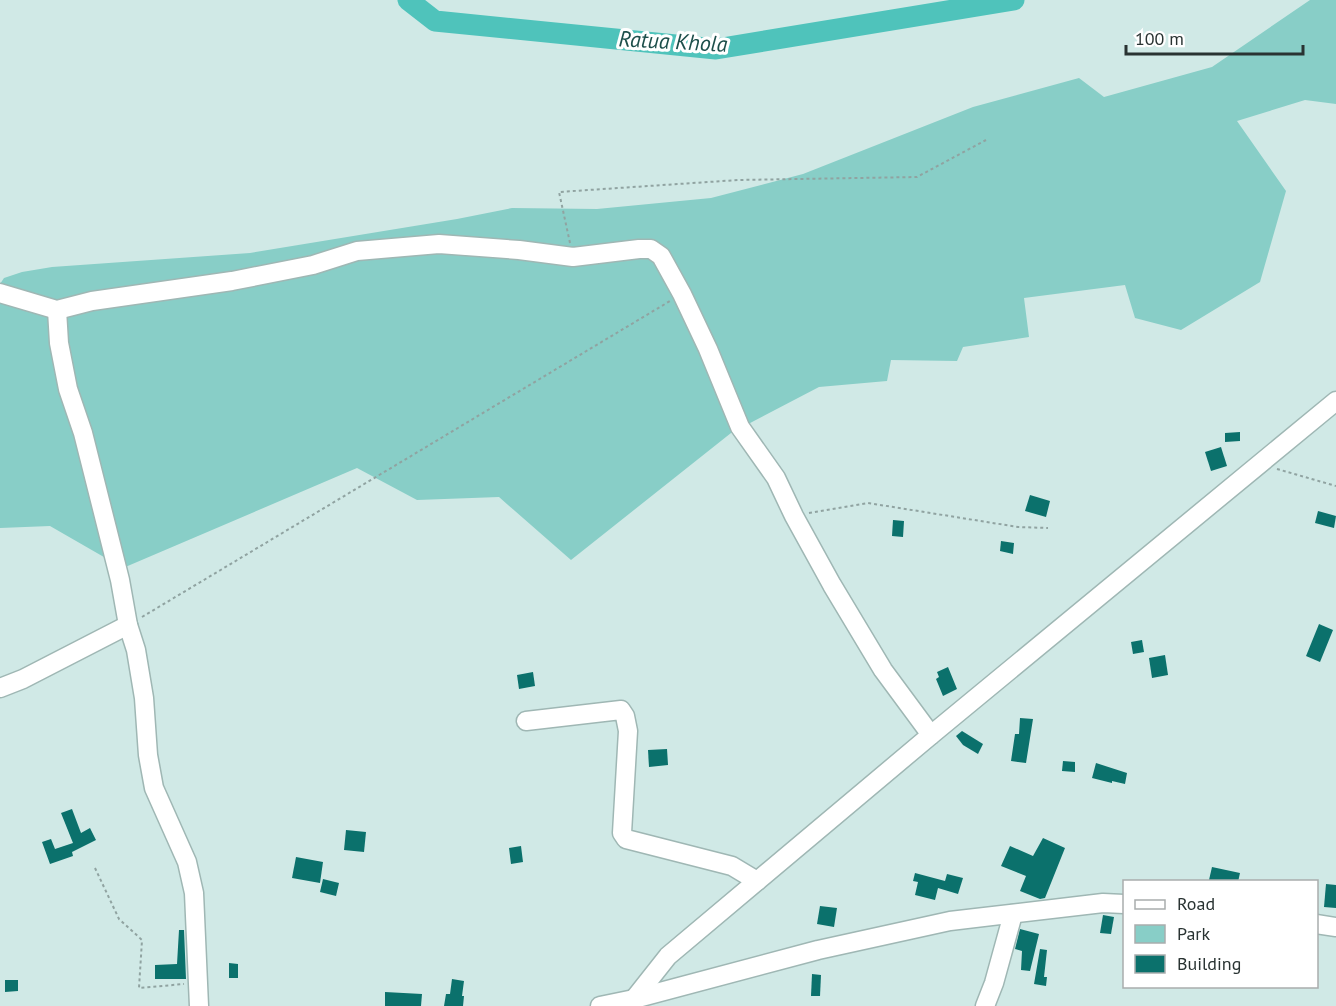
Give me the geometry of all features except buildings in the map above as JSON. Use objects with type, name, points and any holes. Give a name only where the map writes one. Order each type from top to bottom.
[{"type":"street","points":[[0,293],[57,310],[92,301],[244,279],[313,265],[357,251],[439,244],[573,257],[651,249],[661,256],[682,294],[708,349],[740,427],[776,478],[794,516],[883,670],[931,735]]},
{"type":"street","points":[[57,310],[59,343],[68,388],[83,433],[120,580],[128,625],[136,650],[154,788],[187,862],[194,893],[199,1006]]},
{"type":"street","points":[[634,999],[668,956],[931,735],[1336,402]]},
{"type":"street","points":[[0,688],[23,679],[128,625]]},
{"type":"street","points":[[526,721],[621,710],[626,716],[628,731],[622,833],[626,839],[732,866],[757,881]]},
{"type":"street","points":[[600,1006],[818,950],[950,921],[1103,903],[1123,903]]},
{"type":"street","points":[[985,1006],[994,983],[1013,914]]},
{"type":"street","points":[[1318,924],[1336,927]]},
{"type":"path","points":[[573,257],[559,192],[738,180],[917,177],[986,140]]},
{"type":"path","points":[[128,625],[682,294]]},
{"type":"path","points":[[1260,464],[1336,486]]},
{"type":"path","points":[[794,516],[868,503],[1018,527],[1048,528]]},
{"type":"path","points":[[95,868],[119,919],[142,940],[139,988],[199,982]]},
{"type":"green space","points":[[1310,0],[1336,0],[1336,104],[1305,100],[1237,121],[1286,191],[1260,282],[1181,330],[1135,318],[1125,285],[1024,298],[1029,337],[963,347],[957,361],[891,360],[887,381],[819,387],[731,433],[571,560],[499,497],[417,500],[357,468],[123,568],[50,526],[0,528],[0,284],[4,278],[22,272],[52,267],[250,253],[512,208],[597,209],[711,198],[803,174],[973,107],[1079,78],[1104,97],[1212,67]]},
{"type":"waterway","name":"Ratua Khola","points":[[408,0],[435,21],[716,49],[1014,0]]}]
